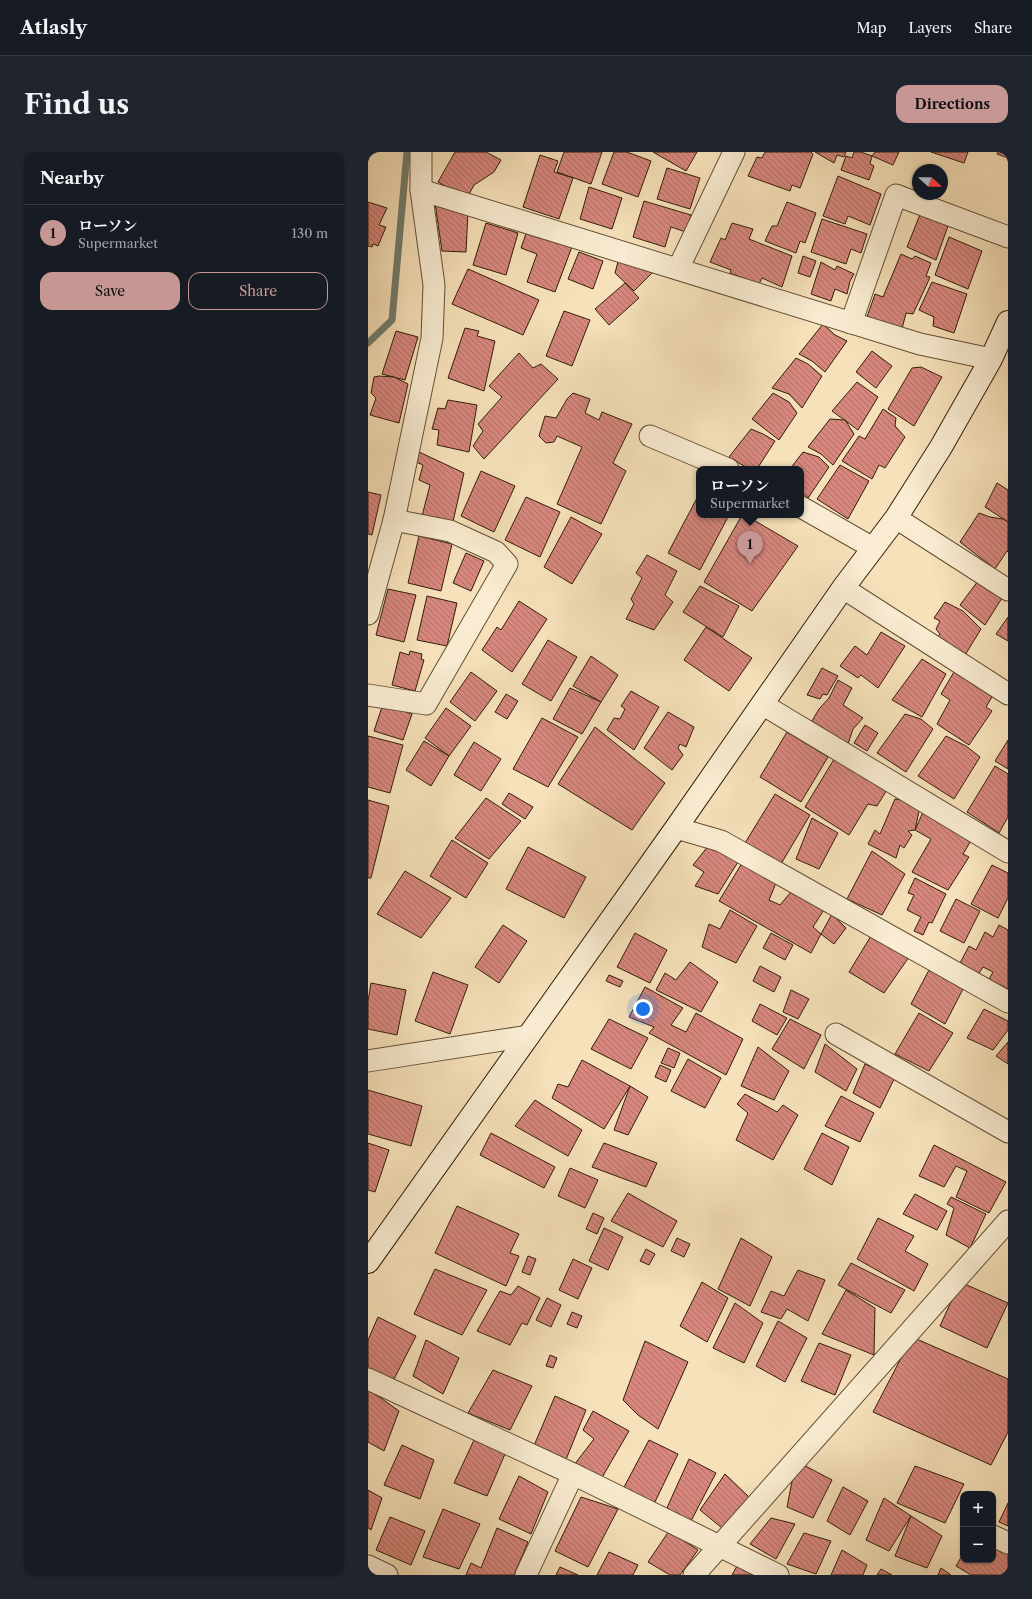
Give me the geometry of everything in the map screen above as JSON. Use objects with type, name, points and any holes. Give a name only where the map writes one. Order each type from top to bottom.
[{"type":"street","points":[[368,614],[394,520],[432,338],[434,285],[421,190],[421,152]]},
{"type":"street","points":[[678,269],[734,152]]},
{"type":"street","points":[[421,190],[920,344],[991,359]]},
{"type":"street","points":[[851,323],[896,195],[1008,237]]},
{"type":"street","points":[[368,1262],[676,828],[843,588],[896,518],[941,447],[991,359],[1008,322]]},
{"type":"street","points":[[650,436],[721,466]]},
{"type":"street","points":[[804,509],[873,548]]},
{"type":"street","points":[[896,518],[1008,590]]},
{"type":"street","points":[[368,695],[426,704],[507,564],[496,552],[450,531],[394,520]]},
{"type":"street","points":[[843,588],[1008,694]]},
{"type":"street","points":[[762,704],[1008,852]]},
{"type":"street","points":[[676,828],[721,840],[1008,1002]]},
{"type":"street","points":[[836,1034],[1008,1132]]},
{"type":"street","points":[[368,1061],[529,1036]]},
{"type":"street","points":[[694,1575],[1008,1221]]},
{"type":"street","points":[[368,1379],[573,1474],[778,1575]]},
{"type":"street","points":[[526,1575],[573,1474]]},
{"type":"street","points":[[996,1537],[1008,1543]]},
{"type":"street","points":[[368,1566],[387,1575]]},
{"type":"building","points":[[455,152],[486,152],[501,160],[494,172],[474,185],[467,198],[438,182]]},
{"type":"building","points":[[564,152],[602,152],[591,184],[557,172]]},
{"type":"building","points":[[614,152],[627,152],[651,161],[638,197],[602,184]]},
{"type":"building","points":[[653,152],[697,152],[686,171]]},
{"type":"building","points":[[765,152],[811,152],[813,154],[800,188],[792,185],[790,191],[748,176],[757,157],[762,158]]},
{"type":"building","points":[[815,152],[846,152],[844,157],[837,155],[834,163]]},
{"type":"building","points":[[854,152],[861,152],[872,156],[870,164],[874,166],[869,180],[841,170],[846,156],[852,158]]},
{"type":"building","points":[[875,152],[899,152],[893,165],[872,156]]},
{"type":"building","points":[[931,152],[968,152],[964,163]]},
{"type":"building","points":[[998,152],[1008,152],[1008,158],[997,154]]},
{"type":"building","points":[[540,155],[558,161],[554,172],[573,178],[559,219],[523,207]]},
{"type":"building","points":[[667,168],[700,178],[690,209],[657,199]]},
{"type":"building","points":[[838,176],[881,194],[870,225],[848,216],[845,224],[823,216]]},
{"type":"building","points":[[589,187],[622,198],[612,229],[580,219]]},
{"type":"building","points":[[644,201],[691,215],[686,232],[671,227],[665,247],[633,237]]},
{"type":"building","points":[[368,202],[387,208],[379,225],[386,227],[378,246],[373,244],[372,247],[368,246]]},
{"type":"building","points":[[787,202],[816,213],[805,243],[800,241],[796,253],[765,241],[772,226],[777,226]]},
{"type":"building","points":[[435,203],[468,211],[466,252],[442,251]]},
{"type":"building","points":[[921,212],[949,223],[936,260],[907,247]]},
{"type":"building","points":[[822,219],[867,234],[861,253],[851,249],[846,264],[811,252]]},
{"type":"building","points":[[486,223],[518,233],[506,275],[473,265]]},
{"type":"building","points":[[732,223],[753,229],[749,239],[792,256],[782,287],[762,278],[759,284],[730,273],[731,270],[710,262],[721,238],[725,240]]},
{"type":"building","points":[[528,228],[573,244],[555,292],[527,282],[537,254],[521,248]]},
{"type":"building","points":[[949,237],[982,251],[968,289],[935,275]]},
{"type":"building","points":[[579,252],[603,261],[593,289],[568,279]]},
{"type":"building","points":[[901,254],[912,259],[915,256],[931,263],[926,276],[930,277],[927,284],[913,314],[906,313],[902,329],[867,317],[875,294],[883,297]]},
{"type":"building","points":[[803,256],[816,261],[810,277],[798,273]]},
{"type":"building","points":[[619,258],[653,272],[634,291],[615,273]]},
{"type":"building","points":[[821,262],[835,270],[837,266],[854,274],[850,281],[847,294],[835,289],[831,301],[811,294]]},
{"type":"building","points":[[468,269],[539,300],[523,335],[452,304]]},
{"type":"building","points":[[932,282],[967,294],[954,333],[933,326],[934,317],[919,310]]},
{"type":"building","points":[[625,283],[639,298],[609,325],[595,309]]},
{"type":"building","points":[[564,311],[590,320],[572,366],[546,356]]},
{"type":"building","points":[[823,324],[835,335],[847,341],[825,372],[812,361],[799,354]]},
{"type":"building","points":[[465,328],[479,331],[477,336],[495,341],[484,391],[448,378]]},
{"type":"building","points":[[396,331],[418,337],[405,380],[382,374]]},
{"type":"building","points":[[872,351],[892,366],[876,388],[856,372]]},
{"type":"building","points":[[519,353],[533,368],[541,364],[558,379],[484,459],[473,446],[483,431],[478,424],[502,397],[489,386]]},
{"type":"building","points":[[796,358],[808,364],[822,376],[802,408],[789,394],[772,388]]},
{"type":"building","points":[[921,367],[942,377],[914,426],[888,409],[912,368]]},
{"type":"building","points":[[374,377],[394,377],[408,384],[399,423],[370,415],[376,398],[371,393]]},
{"type":"building","points":[[857,382],[878,397],[858,430],[832,411]]},
{"type":"building","points":[[573,393],[590,399],[585,413],[599,420],[602,412],[632,424],[613,463],[626,471],[601,524],[557,504],[582,447],[557,436],[554,442],[546,443],[539,436],[545,416],[556,418],[567,399]]},
{"type":"building","points":[[773,393],[789,402],[797,413],[779,440],[752,419]]},
{"type":"building","points":[[448,400],[477,405],[469,452],[437,445],[439,430],[432,429],[438,408],[445,409]]},
{"type":"building","points":[[883,409],[896,418],[895,426],[905,437],[885,468],[879,465],[872,479],[842,461],[859,436],[865,439]]},
{"type":"building","points":[[830,419],[845,420],[854,434],[833,465],[821,454],[808,447]]},
{"type":"building","points":[[751,429],[775,441],[759,466],[744,466],[729,457]]},
{"type":"building","points":[[419,452],[464,473],[452,526],[422,516],[430,485],[419,480],[423,465],[416,462]]},
{"type":"building","points":[[803,452],[819,457],[829,467],[808,498],[804,495],[804,466],[792,466]]},
{"type":"building","points":[[840,465],[869,481],[848,519],[817,499]]},
{"type":"building","points":[[481,471],[515,486],[494,532],[461,516]]},
{"type":"building","points":[[997,483],[1008,490],[1008,522],[985,507]]},
{"type":"building","points":[[368,492],[381,495],[372,535],[368,534]]},
{"type":"building","points":[[526,497],[560,512],[540,557],[505,540]]},
{"type":"building","points":[[696,500],[696,518],[727,518],[700,570],[668,553]]},
{"type":"building","points":[[979,513],[990,517],[1003,519],[1008,522],[1008,552],[1007,551],[995,569],[960,542]]},
{"type":"building","points":[[571,517],[602,534],[572,584],[544,567]]},
{"type":"building","points":[[740,518],[750,518],[798,546],[752,611],[704,582]]},
{"type":"building","points":[[419,536],[452,544],[441,591],[408,583]]},
{"type":"building","points":[[466,553],[484,561],[471,591],[453,583]]},
{"type":"building","points":[[647,555],[677,571],[665,595],[673,602],[654,630],[626,619],[634,604],[631,599],[642,578],[636,573]]},
{"type":"building","points":[[978,581],[1002,598],[985,625],[960,605]]},
{"type":"building","points":[[700,586],[739,606],[723,637],[683,612]]},
{"type":"building","points":[[388,589],[416,595],[404,642],[376,635]]},
{"type":"building","points":[[427,596],[457,603],[447,646],[417,640]]},
{"type":"building","points":[[519,601],[547,619],[512,672],[482,650],[497,627],[501,630]]},
{"type":"building","points":[[945,602],[963,611],[981,629],[962,660],[933,642],[940,634],[936,629],[940,621],[934,618]]},
{"type":"building","points":[[1008,617],[1008,641],[996,634]]},
{"type":"building","points":[[706,627],[752,658],[729,691],[684,660]]},
{"type":"building","points":[[881,632],[905,646],[878,688],[861,675],[858,678],[840,666],[855,646],[867,655]]},
{"type":"building","points":[[548,640],[577,657],[551,701],[522,684]]},
{"type":"building","points":[[410,651],[422,654],[421,659],[424,660],[415,691],[392,685],[400,652],[409,655]]},
{"type":"building","points":[[591,656],[618,675],[601,702],[573,686]]},
{"type":"building","points":[[922,659],[946,674],[922,717],[892,700]]},
{"type":"building","points":[[822,668],[838,676],[827,695],[823,694],[820,699],[807,695]]},
{"type":"building","points":[[471,672],[497,691],[475,721],[450,702]]},
{"type":"building","points":[[954,672],[993,695],[986,707],[992,711],[969,745],[937,724],[950,700],[941,694]]},
{"type":"building","points":[[838,680],[852,688],[843,705],[863,718],[853,729],[848,744],[812,721],[819,709],[829,698]]},
{"type":"building","points":[[570,688],[601,702],[582,734],[553,719]]},
{"type":"building","points":[[631,691],[659,707],[634,750],[607,730],[614,718],[620,719],[625,709],[621,706]]},
{"type":"building","points":[[506,694],[518,701],[507,719],[495,712]]},
{"type":"building","points":[[383,704],[412,714],[403,740],[374,731]]},
{"type":"building","points":[[446,708],[471,726],[449,756],[425,738]]},
{"type":"building","points":[[668,712],[694,727],[686,747],[680,744],[678,748],[683,755],[672,770],[644,748]]},
{"type":"building","points":[[905,714],[921,719],[933,729],[906,772],[877,753]]},
{"type":"building","points":[[542,718],[578,737],[548,787],[513,769]]},
{"type":"building","points":[[865,725],[878,733],[867,751],[854,743]]},
{"type":"building","points":[[595,727],[665,783],[632,830],[558,784]]},
{"type":"building","points":[[787,732],[828,757],[801,802],[760,777]]},
{"type":"building","points":[[368,736],[403,745],[390,793],[368,787]]},
{"type":"building","points":[[946,736],[966,746],[980,757],[954,799],[918,776]]},
{"type":"building","points":[[1008,740],[1008,769],[995,761]]},
{"type":"building","points":[[424,741],[449,756],[431,786],[406,770]]},
{"type":"building","points":[[474,742],[501,759],[481,791],[454,775]]},
{"type":"building","points":[[836,756],[888,788],[877,806],[868,804],[849,835],[805,807]]},
{"type":"building","points":[[995,766],[1008,774],[1008,817],[999,833],[967,812]]},
{"type":"building","points":[[509,793],[533,807],[525,819],[502,804]]},
{"type":"building","points":[[775,794],[810,815],[781,864],[745,843]]},
{"type":"building","points":[[486,798],[521,821],[489,859],[455,838]]},
{"type":"building","points":[[895,799],[908,801],[919,811],[915,830],[908,831],[912,835],[904,848],[900,845],[896,858],[868,844],[875,830],[880,834]]},
{"type":"building","points":[[368,800],[389,806],[371,878],[368,878]]},
{"type":"building","points":[[923,812],[972,839],[963,854],[969,857],[948,890],[912,872],[931,839],[915,830]]},
{"type":"building","points":[[812,818],[838,833],[819,869],[796,859]]},
{"type":"building","points":[[452,840],[488,863],[466,898],[430,876]]},
{"type":"building","points":[[709,845],[738,862],[718,894],[695,886],[704,872],[693,865]]},
{"type":"building","points":[[528,847],[586,877],[564,918],[506,889]]},
{"type":"building","points":[[872,851],[905,874],[882,915],[847,899]]},
{"type":"building","points":[[742,863],[776,883],[769,900],[780,905],[791,892],[825,908],[813,927],[821,934],[811,953],[719,901]]},
{"type":"building","points":[[992,865],[1008,873],[1008,898],[998,918],[971,904]]},
{"type":"building","points":[[405,871],[451,898],[421,938],[377,914]]},
{"type":"building","points":[[915,878],[946,894],[932,923],[929,922],[923,935],[914,931],[921,917],[907,910],[914,895],[908,893]]},
{"type":"building","points":[[956,899],[980,911],[964,943],[940,931]]},
{"type":"building","points":[[730,910],[757,926],[736,963],[702,947],[709,924],[720,929]]},
{"type":"building","points":[[832,914],[846,928],[834,944],[821,934]]},
{"type":"building","points":[[503,925],[527,941],[499,983],[475,967]]},
{"type":"building","points":[[999,925],[1008,930],[1008,989],[989,979],[993,972],[983,967],[978,975],[959,965],[969,946],[976,950],[985,932],[993,937]]},
{"type":"building","points":[[874,931],[909,957],[884,993],[849,972]]},
{"type":"building","points":[[635,933],[667,950],[650,983],[617,967]]},
{"type":"building","points":[[771,933],[793,945],[785,960],[763,948]]},
{"type":"building","points":[[690,962],[718,982],[701,1012],[656,990],[665,973],[676,980]]},
{"type":"building","points":[[760,966],[781,977],[774,992],[753,981]]},
{"type":"building","points":[[929,970],[963,989],[945,1024],[911,1004]]},
{"type":"building","points":[[433,972],[468,985],[450,1034],[415,1021]]},
{"type":"building","points":[[609,975],[623,981],[620,987],[606,981]]},
{"type":"building","points":[[371,983],[406,990],[397,1035],[368,1029],[368,1001]]},
{"type":"building","points":[[645,987],[683,1008],[671,1025],[686,1032],[696,1013],[743,1039],[726,1075],[649,1033],[654,1027],[629,1017]]},
{"type":"building","points":[[791,990],[809,999],[798,1019],[783,1012]]},
{"type":"building","points":[[760,1004],[787,1018],[777,1035],[752,1021]]},
{"type":"building","points":[[984,1009],[1008,1021],[1008,1030],[993,1050],[967,1038]]},
{"type":"building","points":[[919,1013],[953,1033],[929,1071],[895,1054]]},
{"type":"building","points":[[609,1019],[648,1038],[631,1069],[591,1049]]},
{"type":"building","points":[[790,1019],[821,1035],[804,1069],[772,1049]]},
{"type":"building","points":[[1008,1042],[1008,1064],[996,1056]]},
{"type":"building","points":[[825,1044],[857,1069],[846,1091],[815,1072]]},
{"type":"building","points":[[758,1047],[789,1071],[774,1100],[741,1086]]},
{"type":"building","points":[[668,1048],[680,1053],[674,1068],[661,1063]]},
{"type":"building","points":[[688,1059],[721,1078],[705,1108],[671,1091]]},
{"type":"building","points":[[582,1060],[630,1086],[604,1129],[552,1098],[558,1084],[568,1087]]},
{"type":"building","points":[[865,1064],[895,1077],[880,1108],[853,1093]]},
{"type":"building","points":[[660,1065],[671,1070],[666,1082],[655,1077]]},
{"type":"building","points":[[630,1086],[648,1097],[628,1135],[614,1130]]},
{"type":"building","points":[[368,1090],[422,1106],[411,1146],[368,1134]]},
{"type":"building","points":[[745,1094],[777,1112],[783,1105],[798,1115],[773,1160],[736,1140],[748,1113],[737,1104]]},
{"type":"building","points":[[841,1096],[874,1113],[860,1142],[825,1126]]},
{"type":"building","points":[[535,1100],[582,1130],[568,1156],[515,1126]]},
{"type":"building","points":[[491,1133],[555,1167],[544,1188],[480,1155]]},
{"type":"building","points":[[822,1133],[849,1147],[832,1185],[804,1169]]},
{"type":"building","points":[[368,1143],[389,1150],[375,1192],[368,1190]]},
{"type":"building","points":[[604,1143],[657,1163],[646,1187],[592,1167]]},
{"type":"building","points":[[934,1145],[1006,1182],[989,1213],[956,1197],[967,1171],[956,1166],[944,1187],[919,1176]]},
{"type":"building","points":[[570,1168],[598,1180],[585,1208],[558,1196]]},
{"type":"building","points":[[628,1193],[677,1221],[663,1247],[611,1221]]},
{"type":"building","points":[[915,1194],[947,1211],[937,1230],[903,1214]]},
{"type":"building","points":[[951,1197],[986,1214],[970,1248],[946,1235],[954,1208],[947,1204]]},
{"type":"building","points":[[457,1206],[519,1234],[510,1253],[519,1256],[506,1286],[435,1253]]},
{"type":"building","points":[[593,1213],[604,1218],[597,1234],[586,1229]]},
{"type":"building","points":[[878,1218],[914,1236],[905,1251],[928,1264],[914,1291],[857,1259]]},
{"type":"building","points":[[604,1228],[623,1237],[608,1270],[589,1261]]},
{"type":"building","points":[[677,1238],[690,1244],[684,1257],[671,1251]]},
{"type":"building","points":[[741,1238],[772,1257],[750,1306],[718,1289]]},
{"type":"building","points":[[646,1249],[655,1254],[649,1265],[640,1261]]},
{"type":"building","points":[[528,1256],[536,1259],[530,1275],[522,1272]]},
{"type":"building","points":[[573,1259],[592,1268],[578,1299],[559,1290]]},
{"type":"building","points":[[851,1263],[905,1290],[891,1313],[838,1285]]},
{"type":"building","points":[[435,1269],[487,1290],[462,1335],[414,1314]]},
{"type":"building","points":[[798,1270],[825,1280],[808,1321],[787,1309],[781,1319],[761,1312],[771,1291],[784,1296]]},
{"type":"building","points":[[702,1282],[728,1298],[707,1342],[680,1326]]},
{"type":"building","points":[[960,1282],[1008,1303],[987,1348],[940,1326]]},
{"type":"building","points":[[518,1286],[540,1298],[527,1325],[522,1323],[510,1345],[477,1331],[500,1291],[511,1295]]},
{"type":"building","points":[[846,1290],[875,1308],[874,1355],[822,1334]]},
{"type":"building","points":[[547,1298],[561,1305],[551,1327],[536,1320]]},
{"type":"building","points":[[735,1303],[763,1323],[744,1363],[713,1348]]},
{"type":"building","points":[[572,1312],[582,1316],[577,1328],[567,1324]]},
{"type":"building","points":[[378,1317],[416,1336],[393,1381],[368,1369],[368,1340]]},
{"type":"building","points":[[778,1321],[807,1338],[785,1382],[756,1366]]},
{"type":"building","points":[[912,1337],[1008,1379],[1008,1432],[991,1465],[873,1412]]},
{"type":"building","points":[[426,1340],[459,1358],[443,1394],[413,1376]]},
{"type":"building","points":[[645,1341],[688,1362],[658,1429],[638,1415],[623,1400]]},
{"type":"building","points":[[819,1343],[851,1355],[835,1395],[801,1381]]},
{"type":"building","points":[[550,1355],[557,1358],[553,1368],[546,1366]]},
{"type":"building","points":[[493,1370],[532,1386],[510,1430],[468,1413]]},
{"type":"building","points":[[368,1389],[399,1411],[384,1451],[368,1442]]},
{"type":"building","points":[[555,1396],[586,1410],[565,1462],[533,1448]]},
{"type":"building","points":[[593,1411],[629,1431],[600,1481],[574,1465],[594,1439],[583,1430]]},
{"type":"building","points":[[474,1440],[505,1454],[487,1496],[454,1483]]},
{"type":"building","points":[[649,1440],[678,1454],[654,1504],[623,1489]]},
{"type":"building","points":[[402,1445],[434,1460],[420,1499],[384,1485]]},
{"type":"building","points":[[689,1459],[716,1473],[691,1521],[666,1510]]},
{"type":"building","points":[[796,1461],[832,1480],[813,1518],[787,1507]]},
{"type":"building","points":[[915,1466],[964,1484],[945,1523],[897,1503]]},
{"type":"building","points":[[725,1474],[749,1497],[722,1528],[700,1510]]},
{"type":"building","points":[[519,1476],[548,1492],[531,1534],[499,1519]]},
{"type":"building","points":[[843,1487],[868,1501],[850,1535],[827,1521]]},
{"type":"building","points":[[368,1490],[382,1498],[371,1530],[368,1528]]},
{"type":"building","points":[[581,1497],[618,1509],[588,1567],[555,1551]]},
{"type":"building","points":[[884,1498],[911,1516],[889,1551],[866,1540]]},
{"type":"building","points":[[1008,1503],[1008,1526],[999,1522]]},
{"type":"building","points":[[443,1509],[480,1524],[459,1569],[423,1557]]},
{"type":"building","points":[[911,1516],[942,1536],[927,1568],[895,1556]]},
{"type":"building","points":[[390,1517],[425,1531],[411,1565],[376,1550]]},
{"type":"building","points":[[771,1518],[795,1524],[776,1559],[750,1544]]},
{"type":"building","points":[[497,1528],[528,1542],[514,1575],[466,1575],[471,1563],[481,1568]]},
{"type":"building","points":[[669,1531],[698,1550],[680,1575],[670,1575],[648,1562]]},
{"type":"building","points":[[804,1533],[831,1541],[816,1574],[787,1564]]},
{"type":"building","points":[[996,1540],[1008,1547],[1008,1569],[1004,1575],[971,1575],[956,1566],[960,1559],[960,1563],[996,1563]]},
{"type":"building","points":[[842,1550],[867,1565],[863,1575],[831,1575]]},
{"type":"building","points":[[609,1552],[638,1565],[633,1575],[597,1575]]},
{"type":"building","points":[[737,1566],[753,1575],[732,1575]]},
{"type":"building","points":[[560,1567],[578,1575],[556,1575]]},
{"type":"building","points":[[941,1568],[951,1575],[938,1575]]},
{"type":"building","points":[[881,1569],[892,1575],[877,1575]]},
{"type":"waterway","points":[[368,343],[392,320],[407,152]]},
{"type":"place","name":"ローソン","points":[[750,564]]}]
